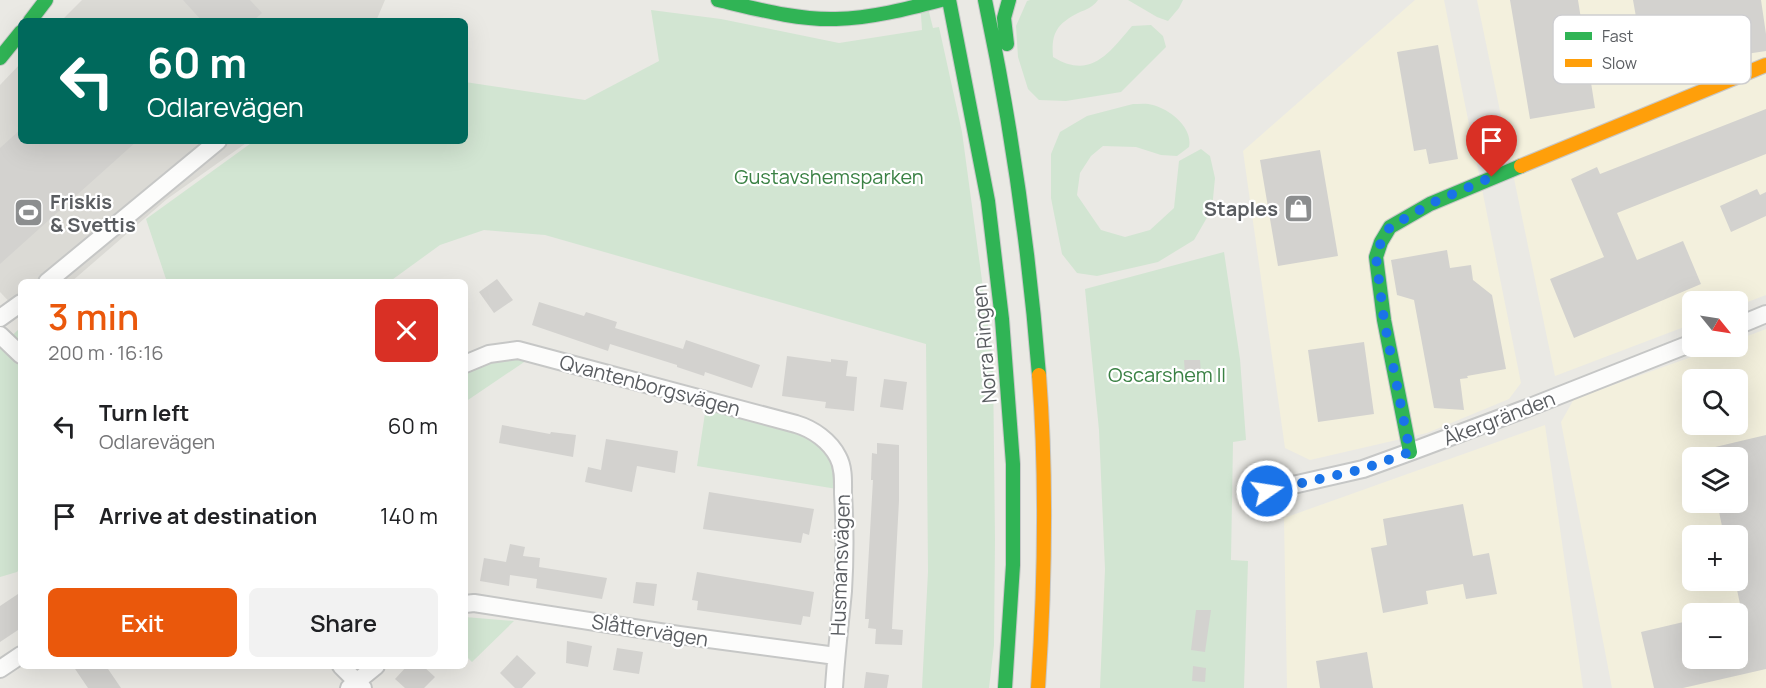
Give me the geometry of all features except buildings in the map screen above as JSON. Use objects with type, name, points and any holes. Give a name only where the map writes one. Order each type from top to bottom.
[{"type":"main road","points":[[32,18],[46,0]]},
{"type":"main road","points":[[718,0],[780,15],[836,19],[898,11],[941,0]]},
{"type":"main road","points":[[876,13],[906,0]]},
{"type":"main road","name":"Norra Ringen","points":[[949,0],[988,201],[1006,362],[1013,464],[1013,565],[1005,688]]},
{"type":"main road","points":[[954,21],[964,0]]},
{"type":"main road","points":[[985,0],[1008,127],[1027,252],[1041,390],[1046,521],[1038,688]]},
{"type":"main road","points":[[1008,127],[1016,102],[1004,26],[1009,0]]},
{"type":"main road","points":[[0,58],[18,36]]},
{"type":"main road","points":[[1751,71],[1766,65]]},
{"type":"main road","points":[[1410,452],[1384,320],[1376,257],[1381,242],[1390,227],[1438,200],[1720,84]]},
{"type":"street","points":[[51,279],[214,144]]},
{"type":"street","points":[[0,318],[18,305]]},
{"type":"street","points":[[1748,321],[1766,314]]},
{"type":"street","points":[[0,335],[18,352]]},
{"type":"street","name":"Åkergränden","points":[[1267,491],[1363,469],[1682,347]]},
{"type":"street","name":"Qvantenborgsvägen","points":[[468,363],[489,354],[518,350],[806,427],[830,446]]},
{"type":"street","name":"Husmansvägen","points":[[830,446],[838,456],[842,468],[845,520],[843,590],[834,688]]},
{"type":"street","name":"Slåttervägen","points":[[468,604],[836,656]]},
{"type":"street","points":[[0,669],[18,657]]},
{"type":"street","points":[[343,669],[357,686],[373,669]]},
{"type":"shaded area","points":[[82,0],[385,0],[377,18],[64,18]]},
{"type":"shaded area","points":[[1415,0],[1444,0],[1521,383],[1509,399],[1427,433],[1310,460],[1285,448],[1243,151]]},
{"type":"shaded area","points":[[1477,0],[1766,0],[1766,295],[1748,302],[1748,291],[1682,291],[1682,328],[1555,376]]},
{"type":"shaded area","points":[[18,66],[18,144],[245,144],[167,199],[74,279],[18,279],[18,311],[0,292],[0,85]]},
{"type":"shaded area","points":[[1766,329],[1766,688],[1612,688],[1561,422],[1574,399],[1691,357],[1748,357],[1748,336]]},
{"type":"shaded area","points":[[1545,425],[1583,688],[1287,688],[1284,518]]},
{"type":"green space","name":"Gustavshemsparken","points":[[920,0],[926,0],[933,28],[939,27],[962,132],[993,362],[994,645],[989,688],[922,688],[928,572],[926,344],[545,235],[484,230],[440,245],[393,279],[166,279],[146,219],[250,144],[468,144],[468,82],[585,100],[659,61],[651,10],[721,19],[839,43],[922,30]]},
{"type":"green space","points":[[1098,0],[1091,7],[1065,21],[1054,35],[1053,57],[1066,63],[1078,66],[1098,60],[1107,54],[1132,26],[1151,25],[1163,36],[1166,47],[1121,92],[1066,101],[1039,100],[1028,89],[1018,57],[1016,26],[1027,1]]},
{"type":"green space","points":[[1128,0],[1183,0],[1168,21]]},
{"type":"green space","points":[[1133,104],[1153,105],[1173,115],[1188,133],[1189,147],[1177,156],[1161,155],[1136,147],[1103,146],[1091,156],[1080,173],[1077,195],[1101,230],[1125,237],[1150,230],[1174,208],[1179,161],[1201,149],[1210,156],[1215,178],[1212,209],[1194,240],[1158,262],[1097,276],[1077,273],[1062,254],[1051,198],[1051,154],[1060,132],[1087,116]]},
{"type":"green space","name":"Oscarshem II","points":[[1224,252],[1240,359],[1246,440],[1233,442],[1231,560],[1248,561],[1244,688],[1100,688],[1105,569],[1099,430],[1085,289]]},
{"type":"green space","points":[[18,330],[18,571],[0,577],[0,347]]},
{"type":"green space","points":[[536,354],[468,400],[468,364]]},
{"type":"green space","points":[[707,400],[824,439],[843,490],[697,466]]},
{"type":"green space","points":[[468,617],[514,621],[472,662],[468,658]]},
{"type":"traffic: fast","points":[[32,18],[46,0]]},
{"type":"traffic: fast","points":[[718,0],[791,16],[821,19],[876,15],[941,0]]},
{"type":"traffic: fast","points":[[949,0],[988,201],[1002,319],[1013,464],[1013,565],[1005,688]]},
{"type":"traffic: fast","points":[[985,0],[1018,186],[1039,375]]},
{"type":"traffic: fast","points":[[1007,44],[1004,18],[1009,0]]},
{"type":"traffic: fast","points":[[0,58],[18,36]]},
{"type":"traffic: fast","points":[[1410,452],[1384,320],[1376,257],[1381,242],[1390,227],[1430,204],[1521,166]]},
{"type":"traffic: slow","points":[[1751,71],[1766,65]]},
{"type":"traffic: slow","points":[[1521,166],[1720,84]]},
{"type":"traffic: slow","points":[[1038,688],[1044,532],[1039,375]]},
{"type":"place","name":"Staples","points":[[1299,208]]},
{"type":"place","name":"Friskis & Svettis","points":[[29,212]]},
{"type":"route","points":[[1267,491],[1363,469],[1410,452],[1384,320],[1376,257],[1381,242],[1390,227],[1430,204],[1492,177]]}]
